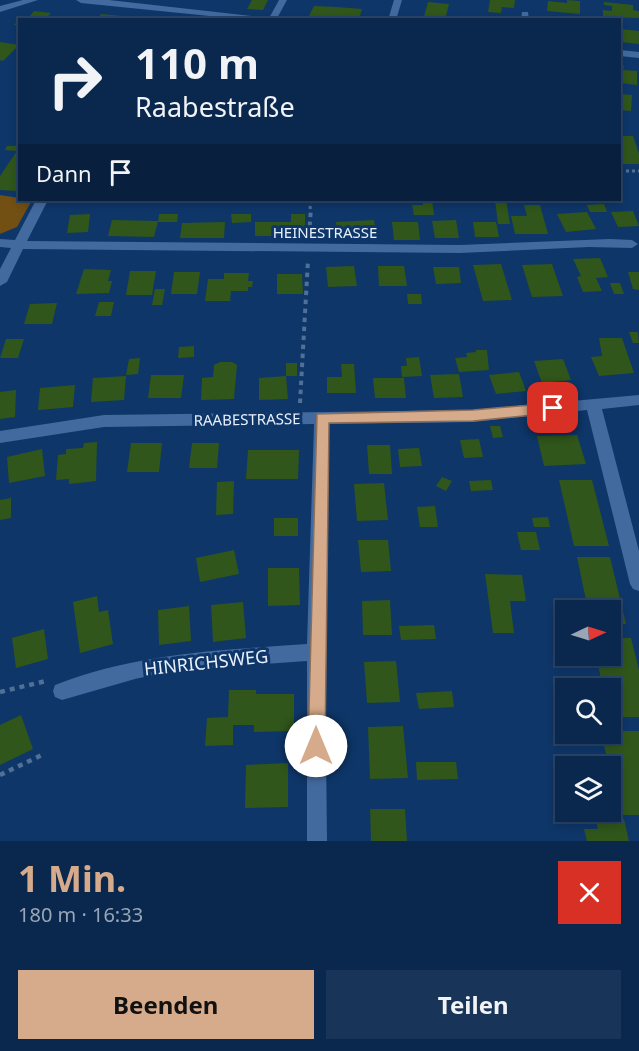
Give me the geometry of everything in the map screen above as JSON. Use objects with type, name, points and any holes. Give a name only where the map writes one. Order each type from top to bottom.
[{"type":"street","points":[[0,9],[33,0]]},
{"type":"street","points":[[81,0],[155,3],[268,18]]},
{"type":"street","points":[[145,18],[155,3]]},
{"type":"street","points":[[621,53],[639,56]]},
{"type":"street","points":[[0,282],[41,201]]},
{"type":"street","name":"HEINESTRASSE","points":[[0,243],[308,249],[512,248],[596,241],[632,244]]},
{"type":"street","name":"RAABESTRASSE","points":[[0,437],[104,421],[473,416],[639,400]]},
{"type":"street","points":[[593,404],[639,584]]},
{"type":"street","points":[[317,841],[316,652],[322,418]]},
{"type":"street","name":"HINRICHSWEG","points":[[62,691],[135,670],[176,662],[316,652]]},
{"type":"lane","points":[[276,18],[283,0]]},
{"type":"lane","points":[[393,18],[398,0]]},
{"type":"path","points":[[621,171],[639,171]]},
{"type":"path","points":[[299,418],[311,201]]},
{"type":"path","points":[[0,692],[52,679],[62,691]]},
{"type":"path","points":[[0,775],[44,754]]},
{"type":"shaded area","points":[[0,195],[18,198],[18,201],[31,201],[17,227],[0,234]]},
{"type":"building","points":[[252,0],[268,0],[263,10],[247,9]]},
{"type":"building","points":[[490,0],[515,0],[514,8],[502,7],[501,13],[488,12]]},
{"type":"building","points":[[567,0],[580,1],[580,14],[547,11],[548,1],[567,3]]},
{"type":"building","points":[[428,2],[449,4],[446,18],[424,18]]},
{"type":"building","points":[[604,2],[633,5],[633,10],[639,11],[639,18],[603,17],[603,10],[612,11],[612,6],[604,5]]},
{"type":"building","points":[[314,6],[362,9],[359,18],[309,16]]},
{"type":"building","points":[[34,11],[51,13],[47,18],[20,18],[29,17]]},
{"type":"building","points":[[101,14],[122,16],[121,18],[98,18]]},
{"type":"building","points":[[621,29],[639,31],[639,44],[621,42]]},
{"type":"building","points":[[0,42],[18,45],[3,61],[0,60]]},
{"type":"building","points":[[621,65],[624,66],[623,70],[637,71],[637,85],[621,83]]},
{"type":"building","points":[[621,94],[632,95],[631,111],[621,110]]},
{"type":"building","points":[[621,136],[633,136],[639,153],[639,164],[623,164]]},
{"type":"building","points":[[7,146],[18,146],[17,191],[0,190],[0,176],[17,151],[5,150]]},
{"type":"building","points":[[422,201],[432,201],[434,215],[414,215],[412,205],[423,205]]},
{"type":"building","points":[[495,201],[506,201],[510,224],[498,224]]},
{"type":"building","points":[[604,204],[607,212],[590,212],[587,205]]},
{"type":"building","points":[[524,205],[540,205],[548,234],[515,234],[511,216],[527,216]]},
{"type":"building","points":[[633,211],[639,226],[618,227],[611,212]]},
{"type":"building","points":[[587,212],[596,229],[566,232],[557,214]]},
{"type":"building","points":[[90,214],[88,232],[67,233],[70,215]]},
{"type":"building","points":[[159,214],[178,214],[177,222],[158,222]]},
{"type":"building","points":[[231,214],[251,214],[251,222],[232,223]]},
{"type":"building","points":[[291,214],[305,214],[305,236],[255,236],[255,222],[291,222]]},
{"type":"building","points":[[112,220],[158,221],[154,237],[108,236]]},
{"type":"building","points":[[374,220],[377,237],[338,238],[336,222]]},
{"type":"building","points":[[456,220],[459,238],[435,238],[432,221]]},
{"type":"building","points":[[225,222],[224,238],[180,238],[182,223]]},
{"type":"building","points":[[392,222],[418,222],[420,240],[394,240]]},
{"type":"building","points":[[473,222],[496,222],[499,237],[475,237]]},
{"type":"building","points":[[600,258],[608,277],[596,278],[602,291],[583,292],[577,277],[581,276],[573,259]]},
{"type":"building","points":[[501,264],[512,300],[483,301],[473,265]]},
{"type":"building","points":[[552,264],[563,296],[532,297],[522,265]]},
{"type":"building","points":[[354,266],[357,286],[328,287],[326,267]]},
{"type":"building","points":[[378,266],[404,266],[407,286],[379,286]]},
{"type":"building","points":[[433,267],[459,267],[461,283],[436,284]]},
{"type":"building","points":[[84,269],[111,270],[108,281],[112,281],[109,293],[76,294]]},
{"type":"building","points":[[130,271],[156,271],[152,295],[126,295]]},
{"type":"building","points":[[174,272],[200,272],[197,294],[171,294]]},
{"type":"building","points":[[628,272],[639,272],[639,290],[633,289]]},
{"type":"building","points":[[224,273],[249,273],[248,281],[253,281],[252,287],[248,287],[248,291],[231,291],[230,301],[205,301],[208,279],[224,279]]},
{"type":"building","points":[[277,274],[302,274],[303,294],[277,294]]},
{"type":"building","points":[[610,283],[620,283],[624,294],[614,294]]},
{"type":"building","points":[[155,289],[165,289],[162,305],[152,305]]},
{"type":"building","points":[[407,294],[421,294],[422,304],[408,304]]},
{"type":"building","points":[[99,302],[114,302],[111,316],[95,316]]},
{"type":"building","points":[[57,303],[52,324],[24,324],[30,304]]},
{"type":"building","points":[[629,332],[638,332],[639,343],[633,343]]},
{"type":"building","points":[[599,338],[622,338],[634,373],[599,376],[591,357],[602,356]]},
{"type":"building","points":[[6,339],[24,339],[18,358],[0,358]]},
{"type":"building","points":[[194,346],[194,357],[178,358],[179,347]]},
{"type":"building","points":[[476,350],[487,350],[489,370],[459,372],[455,358],[467,357],[466,353],[476,352]]},
{"type":"building","points":[[419,357],[422,376],[402,377],[401,366],[407,366],[406,358]]},
{"type":"building","points":[[140,358],[138,374],[126,375],[129,359]]},
{"type":"building","points":[[563,359],[571,380],[542,383],[534,361]]},
{"type":"building","points":[[220,362],[232,362],[237,365],[234,399],[201,400],[202,378],[213,377],[214,365]]},
{"type":"building","points":[[286,363],[297,363],[297,376],[286,376]]},
{"type":"building","points":[[341,364],[354,364],[356,393],[327,393],[327,377],[342,377]]},
{"type":"building","points":[[519,372],[526,391],[496,394],[489,375]]},
{"type":"building","points":[[459,374],[463,397],[434,398],[430,375]]},
{"type":"building","points":[[151,375],[184,375],[181,398],[148,398]]},
{"type":"building","points":[[126,376],[124,400],[91,402],[93,378]]},
{"type":"building","points":[[286,376],[288,399],[259,400],[259,378]]},
{"type":"building","points":[[373,378],[404,378],[406,398],[375,398]]},
{"type":"building","points":[[75,385],[73,407],[38,410],[40,388]]},
{"type":"building","points":[[16,390],[15,417],[0,419],[0,392]]},
{"type":"building","points":[[490,426],[500,426],[503,437],[493,438]]},
{"type":"building","points":[[577,435],[586,464],[544,466],[537,436]]},
{"type":"building","points":[[479,439],[483,457],[464,458],[460,440]]},
{"type":"building","points":[[97,442],[96,481],[69,484],[69,479],[56,480],[58,455],[66,454],[66,449],[83,448],[84,443]]},
{"type":"building","points":[[131,443],[162,443],[159,472],[127,472]]},
{"type":"building","points":[[192,443],[219,443],[217,468],[189,468]]},
{"type":"building","points":[[367,445],[390,445],[392,474],[369,474]]},
{"type":"building","points":[[419,448],[422,466],[400,467],[398,449]]},
{"type":"building","points":[[42,449],[45,476],[9,483],[7,457]]},
{"type":"building","points":[[248,450],[299,450],[298,479],[246,479]]},
{"type":"building","points":[[442,477],[452,481],[446,491],[436,486]]},
{"type":"building","points":[[491,480],[493,490],[471,491],[469,481]]},
{"type":"building","points":[[559,480],[592,480],[609,546],[574,546]]},
{"type":"building","points":[[234,481],[233,514],[216,515],[217,482]]},
{"type":"building","points":[[384,483],[388,520],[357,521],[354,484]]},
{"type":"building","points":[[11,498],[11,518],[0,520],[0,500]]},
{"type":"building","points":[[435,506],[438,527],[420,527],[417,507]]},
{"type":"building","points":[[548,517],[550,527],[534,527],[532,518]]},
{"type":"building","points":[[274,518],[298,518],[298,536],[274,536]]},
{"type":"building","points":[[517,532],[536,532],[540,550],[521,550]]},
{"type":"building","points":[[358,540],[388,540],[391,571],[361,572]]},
{"type":"building","points":[[234,550],[239,574],[200,582],[196,558]]},
{"type":"building","points":[[577,557],[610,557],[620,600],[586,600]]},
{"type":"building","points":[[268,568],[299,568],[300,605],[268,606]]},
{"type":"building","points":[[485,574],[522,575],[526,601],[510,601],[514,633],[493,633]]},
{"type":"building","points":[[97,596],[99,612],[108,610],[113,644],[80,653],[73,602]]},
{"type":"building","points":[[390,600],[392,635],[363,635],[362,601]]},
{"type":"building","points":[[243,602],[246,638],[213,642],[211,605]]},
{"type":"building","points":[[621,603],[626,624],[621,624]]},
{"type":"building","points":[[189,606],[191,641],[159,645],[158,610]]},
{"type":"building","points":[[434,625],[436,639],[401,640],[399,626]]},
{"type":"building","points":[[44,629],[48,659],[16,668],[12,638]]},
{"type":"building","points":[[621,638],[631,638],[639,670],[639,717],[621,717],[621,678],[601,678],[598,666],[621,666]]},
{"type":"building","points":[[396,661],[400,702],[367,703],[364,662]]},
{"type":"building","points":[[229,690],[256,690],[256,694],[294,694],[294,731],[254,732],[254,725],[233,725],[233,745],[205,746],[207,718],[228,717]]},
{"type":"building","points":[[452,691],[454,707],[419,709],[416,693]]},
{"type":"building","points":[[21,715],[33,749],[0,765],[0,725]]},
{"type":"building","points":[[403,726],[408,778],[370,779],[368,727]]},
{"type":"building","points":[[621,731],[639,731],[639,815],[621,815],[621,756],[606,756],[604,744],[621,744]]},
{"type":"building","points":[[416,762],[456,762],[458,779],[417,780]]},
{"type":"building","points":[[288,763],[288,807],[245,808],[246,765]]},
{"type":"building","points":[[370,809],[405,809],[407,841],[371,841]]},
{"type":"building","points":[[621,819],[624,819],[629,841],[587,841],[584,829],[598,829],[596,822],[621,822]]},
{"type":"route","points":[[316,746],[322,418],[473,416],[553,408]]}]
